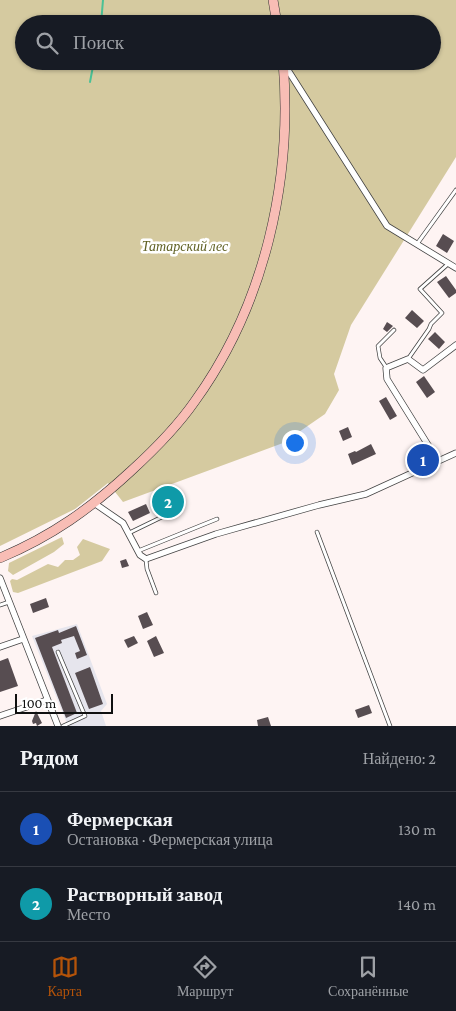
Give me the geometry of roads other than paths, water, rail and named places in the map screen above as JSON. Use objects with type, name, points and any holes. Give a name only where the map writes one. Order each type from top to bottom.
[{"type":"main road","points":[[273,0],[276,15]]},
{"type":"main road","points":[[0,558],[31,545],[65,525],[94,503],[146,458],[194,402],[216,368],[238,326],[248,301],[273,224],[282,180],[285,134],[283,70]]},
{"type":"street","points":[[288,70],[387,226],[456,268]]},
{"type":"street","points":[[438,461],[387,379],[386,368],[408,359],[422,370],[456,345]]},
{"type":"street","points":[[94,503],[123,523],[137,551],[146,559],[216,534],[366,494],[456,453]]},
{"type":"street","points":[[0,578],[58,726]]},
{"type":"street","points":[[0,647],[23,639]]},
{"type":"street","points":[[0,716],[47,700]]},
{"type":"lane","points":[[417,244],[456,190]]},
{"type":"lane","points":[[408,359],[431,324],[442,313],[420,289],[450,263]]},
{"type":"lane","points":[[386,368],[380,358],[378,346],[394,330]]},
{"type":"lane","points":[[129,533],[164,516]]},
{"type":"lane","points":[[137,551],[217,519]]},
{"type":"lane","points":[[317,532],[390,726]]},
{"type":"lane","points":[[146,559],[147,569],[156,593]]},
{"type":"lane","points":[[0,605],[9,601]]},
{"type":"lane","points":[[58,652],[85,716],[63,726]]},
{"type":"waterway","points":[[102,15],[103,0]]},
{"type":"waterway","points":[[90,82],[92,70]]},
{"type":"place","name":"Фермерская","points":[[423,460]]},
{"type":"place","name":"Растворный завод","points":[[168,502]]},
{"type":"park label","name":"Татарский лес","points":[[185,246]]}]
